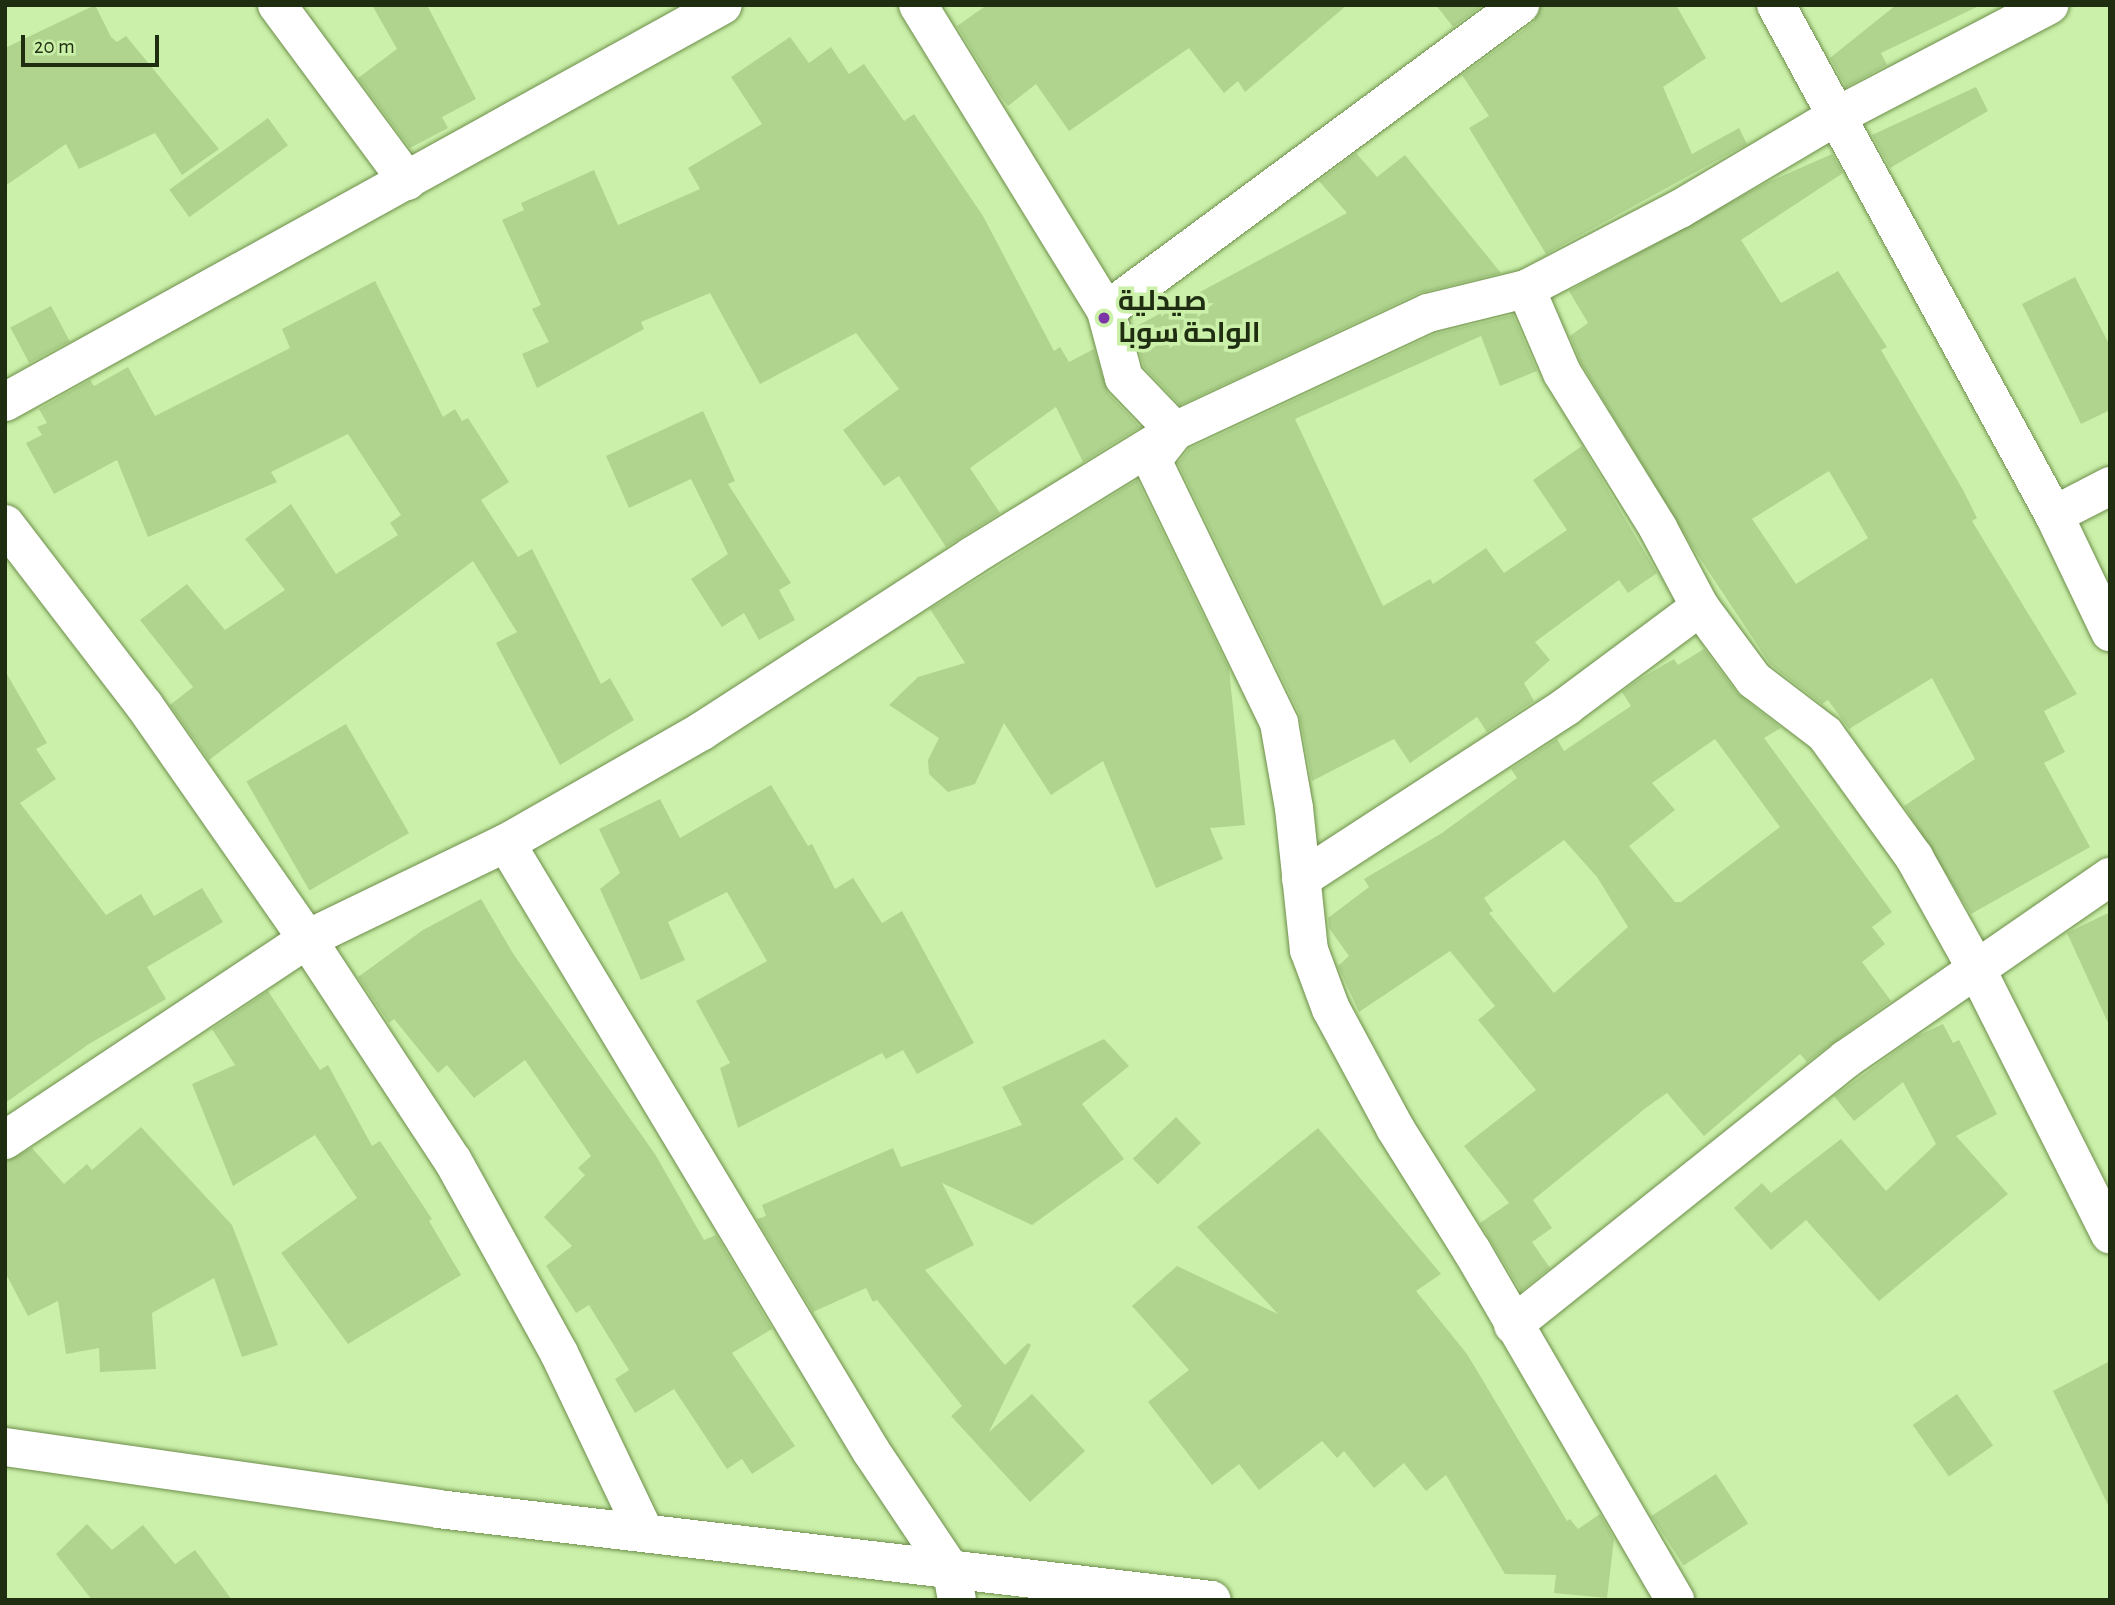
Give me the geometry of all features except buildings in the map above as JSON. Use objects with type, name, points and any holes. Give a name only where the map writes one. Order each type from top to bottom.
[{"type":"street","points":[[278,5],[407,181]]},
{"type":"street","points":[[5,402],[723,5]]},
{"type":"street","points":[[918,5],[1106,311],[1124,378],[1175,431]]},
{"type":"street","points":[[1106,311],[1520,5]]},
{"type":"street","points":[[1776,5],[2054,515],[2110,632]]},
{"type":"street","points":[[5,1140],[307,939],[506,843],[702,731],[972,556],[1175,431],[1427,313],[1526,289],[1680,209],[1835,117],[2049,5]]},
{"type":"street","points":[[1526,289],[1562,373],[1658,528],[1700,607],[1754,680],[1825,734],[1914,857],[1977,970],[2110,1234]]},
{"type":"street","points":[[1175,431],[1152,460],[1279,723],[1309,950],[1331,1009],[1395,1128],[1675,1600]]},
{"type":"street","points":[[2054,515],[2110,486]]},
{"type":"street","points":[[5,524],[144,705],[307,939],[453,1161],[559,1353],[644,1531]]},
{"type":"street","points":[[1301,878],[1567,706],[1700,607]]},
{"type":"street","points":[[506,843],[955,1586]]},
{"type":"street","points":[[1513,1325],[1846,1059],[2110,877]]},
{"type":"street","points":[[5,1447],[438,1509],[644,1531],[955,1586],[1212,1600]]},
{"type":"place","name":"صيدلية الواحة سوبا","points":[[1104,318]]}]
